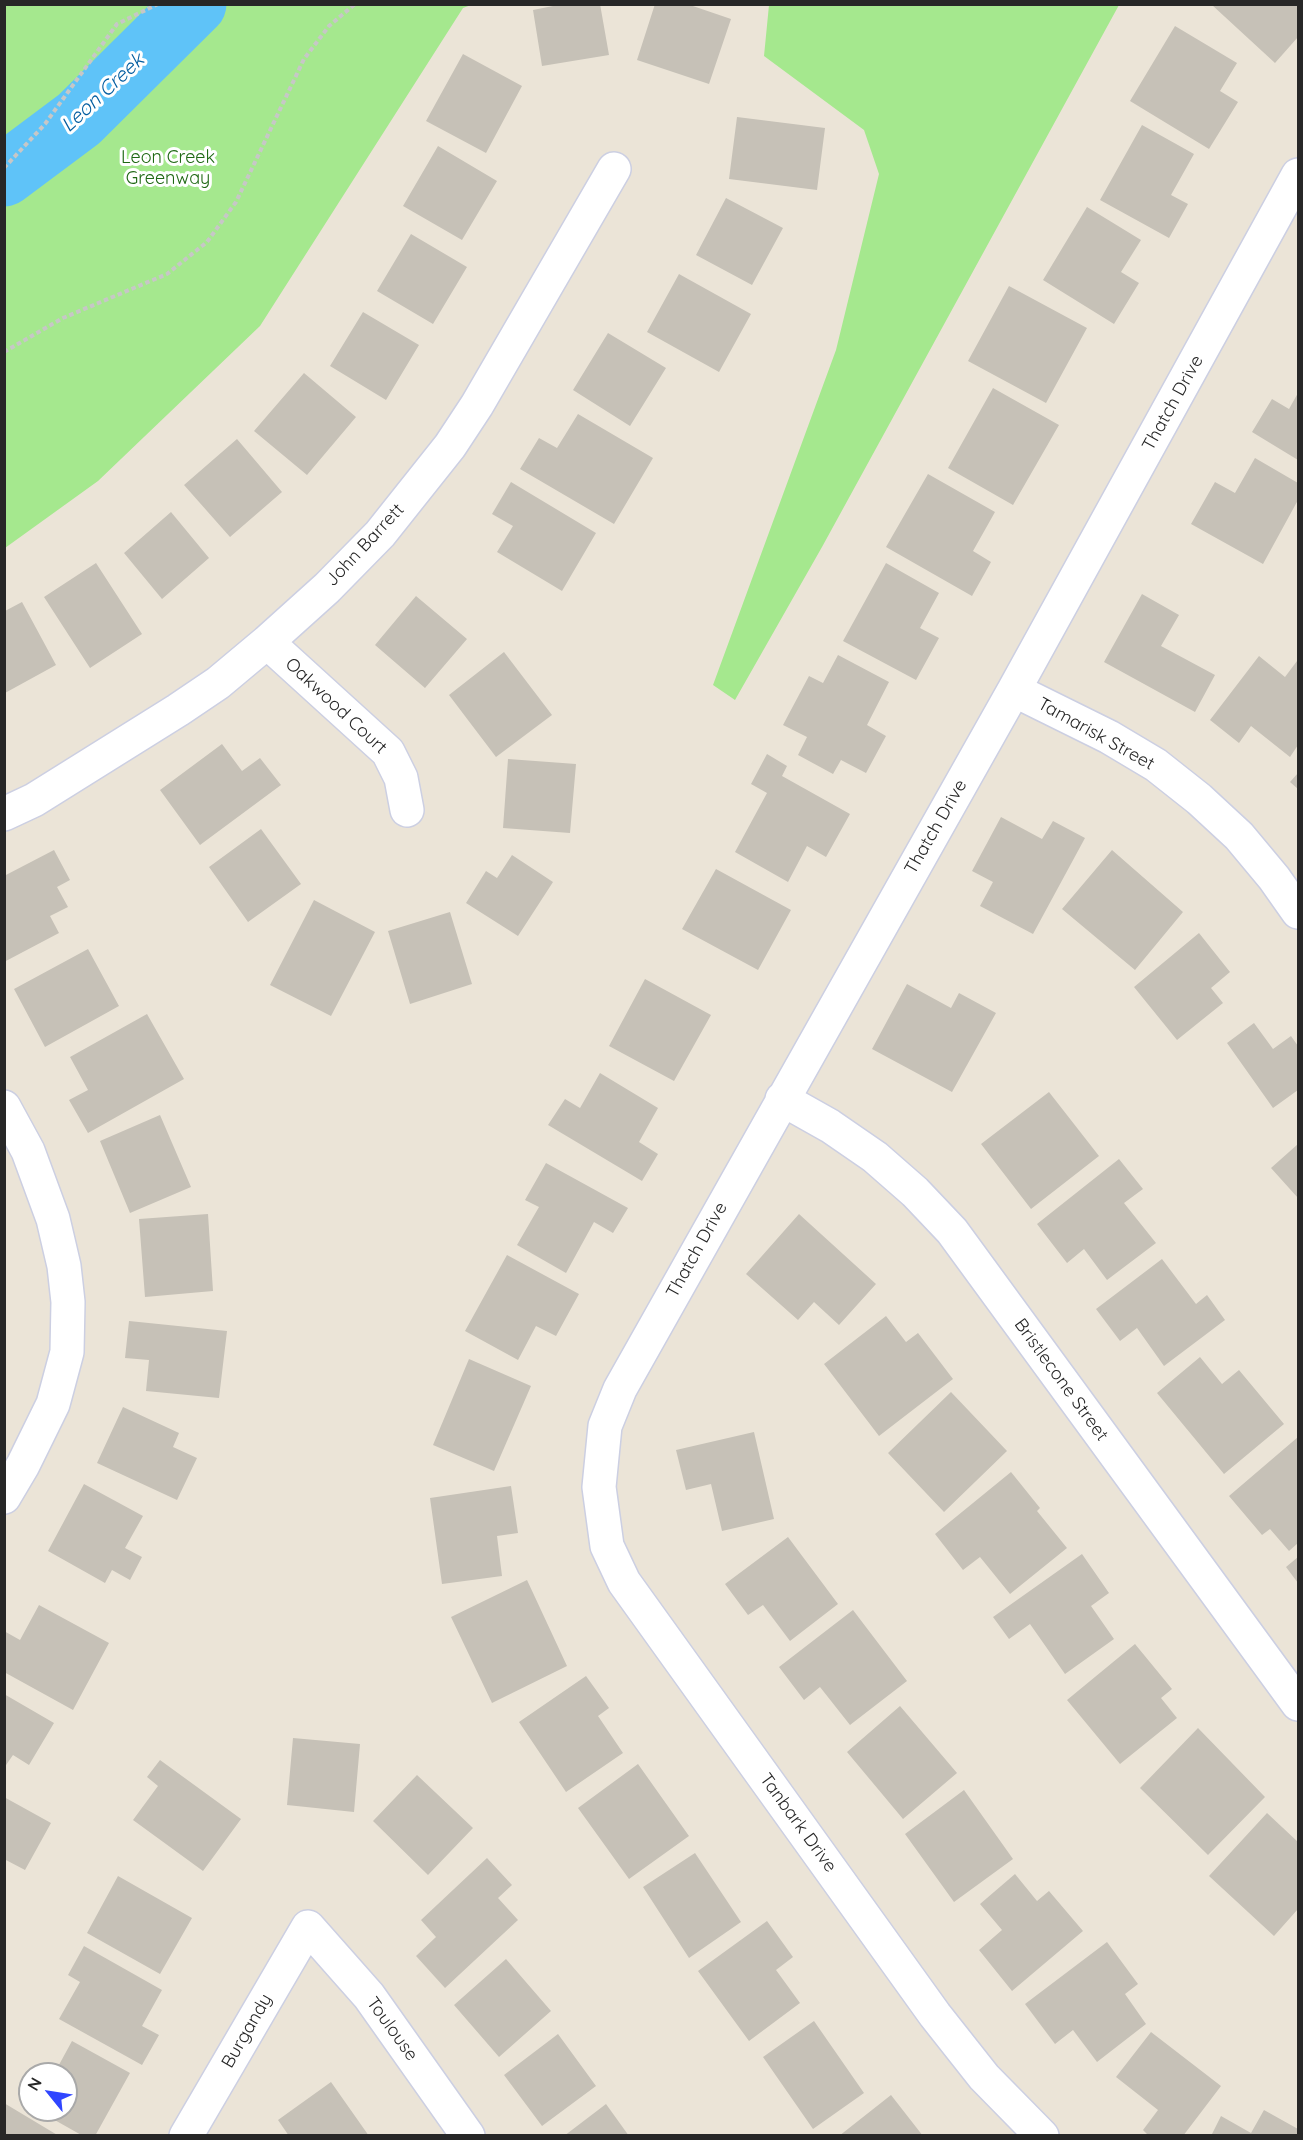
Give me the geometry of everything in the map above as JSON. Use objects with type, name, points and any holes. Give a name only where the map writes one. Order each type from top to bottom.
[{"type":"street","name":"John Barrett","points":[[4,813],[34,800],[218,683],[327,588],[380,534],[450,446],[477,405],[614,169]]},
{"type":"street","name":"Thatch Drive","points":[[598,1487],[605,1426],[620,1389],[1014,690],[1299,175]]},
{"type":"street","name":"Oakwood Court","points":[[267,642],[388,752],[401,778],[407,810]]},
{"type":"street","name":"Tamarisk Street","points":[[1014,690],[1156,765],[1199,799],[1239,836],[1299,912]]},
{"type":"street","name":"Bristlecone Street","points":[[782,1099],[830,1126],[875,1157],[915,1192],[952,1232],[1299,1704]]},
{"type":"street","points":[[4,1107],[28,1150],[53,1219],[64,1266],[68,1322],[67,1352],[53,1404],[23,1465],[4,1497]]},
{"type":"street","name":"Tanbark Drive","points":[[598,1487],[607,1546],[624,1581],[935,2015],[984,2077],[1042,2136]]},
{"type":"street","name":"Burgandy","points":[[186,2136],[308,1927]]},
{"type":"street","name":"Toulouse","points":[[308,1927],[369,1996],[468,2136]]},
{"type":"path","points":[[4,168],[45,124],[117,24],[158,4]]},
{"type":"path","points":[[4,352],[63,318],[167,274],[207,242],[236,202],[304,59],[329,26],[355,4]]},
{"type":"green space","name":"Leon Creek Greenway","points":[[5,4],[471,5],[463,8],[260,326],[98,481],[5,548]]},
{"type":"green space","points":[[769,5],[1119,5],[822,547],[735,700],[713,685],[836,350],[879,174],[864,130],[764,56]]},
{"type":"building","points":[[563,4],[600,4],[609,55],[542,66],[533,10]]},
{"type":"building","points":[[655,4],[687,4],[731,19],[709,84],[637,60]]},
{"type":"building","points":[[1212,5],[1298,5],[1298,37],[1275,63]]},
{"type":"building","points":[[1175,26],[1237,63],[1220,91],[1238,102],[1209,149],[1130,101]]},
{"type":"building","points":[[463,54],[522,86],[486,153],[426,121]]},
{"type":"building","points":[[737,117],[825,128],[817,190],[729,179]]},
{"type":"building","points":[[1142,125],[1194,154],[1171,195],[1188,204],[1169,238],[1100,200]]},
{"type":"building","points":[[438,146],[497,181],[462,240],[403,206]]},
{"type":"building","points":[[726,198],[783,228],[752,285],[696,255]]},
{"type":"building","points":[[1087,207],[1141,240],[1121,272],[1139,283],[1114,324],[1043,280]]},
{"type":"building","points":[[411,234],[467,267],[433,324],[377,291]]},
{"type":"building","points":[[679,274],[751,314],[719,372],[647,332]]},
{"type":"building","points":[[1009,286],[1087,328],[1046,403],[968,361]]},
{"type":"building","points":[[363,312],[419,345],[386,400],[330,366]]},
{"type":"building","points":[[608,333],[666,368],[630,426],[573,390]]},
{"type":"building","points":[[304,373],[356,417],[307,475],[254,431]]},
{"type":"building","points":[[993,388],[1059,425],[1013,505],[948,468]]},
{"type":"building","points":[[1298,393],[1298,460],[1252,432],[1272,399],[1289,409]]},
{"type":"building","points":[[578,414],[653,458],[614,524],[520,469],[539,438],[557,448]]},
{"type":"building","points":[[237,439],[282,492],[230,537],[184,485]]},
{"type":"building","points":[[1255,458],[1298,483],[1298,500],[1263,564],[1191,524],[1215,482],[1235,493]]},
{"type":"building","points":[[928,474],[995,512],[973,551],[991,562],[972,596],[886,547]]},
{"type":"building","points":[[511,482],[596,533],[562,591],[497,552],[513,526],[492,514]]},
{"type":"building","points":[[171,512],[209,558],[162,599],[124,553]]},
{"type":"building","points":[[96,563],[142,634],[90,668],[44,597]]},
{"type":"building","points":[[886,563],[939,593],[920,628],[939,638],[916,680],[843,641]]},
{"type":"building","points":[[1142,594],[1179,615],[1161,646],[1215,675],[1195,712],[1104,662]]},
{"type":"building","points":[[416,596],[467,639],[425,688],[375,645]]},
{"type":"building","points":[[22,602],[56,665],[5,693],[5,611]]},
{"type":"building","points":[[504,652],[552,715],[496,757],[449,695]]},
{"type":"building","points":[[838,655],[889,682],[867,725],[886,736],[866,773],[841,760],[833,774],[798,755],[807,737],[783,725],[809,676],[823,683]]},
{"type":"building","points":[[1259,656],[1285,677],[1298,662],[1298,745],[1290,757],[1251,726],[1239,743],[1210,720]]},
{"type":"building","points":[[222,744],[242,771],[260,758],[281,785],[200,845],[160,790]]},
{"type":"building","points":[[767,754],[787,766],[782,776],[850,814],[826,857],[807,846],[788,882],[735,852],[767,793],[751,784]]},
{"type":"building","points":[[508,759],[576,764],[570,833],[503,828]]},
{"type":"building","points":[[1298,773],[1298,789],[1290,782]]},
{"type":"building","points":[[1001,817],[1042,839],[1053,821],[1085,838],[1033,934],[980,906],[993,882],[972,871]]},
{"type":"building","points":[[261,829],[301,884],[248,922],[209,867]]},
{"type":"building","points":[[54,850],[70,880],[57,887],[68,907],[50,916],[59,933],[4,962],[4,876]]},
{"type":"building","points":[[1112,850],[1183,912],[1135,970],[1062,909]]},
{"type":"building","points":[[512,855],[553,882],[518,936],[466,903],[486,871],[497,878]]},
{"type":"building","points":[[716,869],[791,910],[758,970],[682,929]]},
{"type":"building","points":[[314,900],[375,932],[331,1016],[270,985]]},
{"type":"building","points":[[450,912],[472,984],[410,1004],[388,931]]},
{"type":"building","points":[[1199,933],[1230,972],[1211,988],[1223,1003],[1177,1040],[1134,987]]},
{"type":"building","points":[[88,949],[119,1006],[45,1047],[14,989]]},
{"type":"building","points":[[645,979],[711,1015],[674,1081],[609,1046]]},
{"type":"building","points":[[907,984],[951,1008],[959,993],[996,1013],[952,1092],[872,1049]]},
{"type":"building","points":[[147,1014],[184,1079],[88,1133],[69,1100],[88,1090],[70,1057]]},
{"type":"building","points":[[1254,1023],[1273,1049],[1291,1036],[1298,1046],[1298,1090],[1273,1108],[1227,1043]]},
{"type":"building","points":[[600,1073],[658,1108],[639,1142],[658,1154],[642,1181],[548,1125],[565,1099],[580,1108]]},
{"type":"building","points":[[1049,1092],[1099,1156],[1031,1209],[981,1144]]},
{"type":"building","points":[[160,1115],[191,1187],[130,1213],[100,1141]]},
{"type":"building","points":[[1298,1144],[1298,1198],[1271,1168]]},
{"type":"building","points":[[1119,1159],[1143,1189],[1124,1203],[1156,1243],[1107,1280],[1084,1249],[1067,1263],[1037,1224]]},
{"type":"building","points":[[546,1163],[628,1208],[613,1233],[594,1222],[566,1273],[517,1245],[539,1207],[525,1200]]},
{"type":"building","points":[[208,1214],[213,1291],[145,1297],[139,1219]]},
{"type":"building","points":[[799,1214],[876,1284],[839,1325],[814,1302],[798,1320],[746,1274]]},
{"type":"building","points":[[507,1255],[579,1294],[556,1336],[536,1326],[518,1360],[465,1331]]},
{"type":"building","points":[[1162,1259],[1196,1304],[1207,1295],[1225,1320],[1164,1366],[1137,1328],[1120,1341],[1096,1309]]},
{"type":"building","points":[[886,1316],[906,1342],[918,1333],[953,1379],[879,1436],[824,1364]]},
{"type":"building","points":[[129,1321],[227,1331],[219,1398],[146,1391],[149,1360],[125,1358]]},
{"type":"building","points":[[1200,1357],[1222,1384],[1239,1370],[1284,1424],[1224,1474],[1157,1393]]},
{"type":"building","points":[[469,1359],[531,1386],[494,1471],[433,1445]]},
{"type":"building","points":[[951,1392],[1007,1451],[944,1512],[888,1453]]},
{"type":"building","points":[[123,1407],[179,1433],[173,1447],[197,1458],[177,1500],[97,1463]]},
{"type":"building","points":[[754,1432],[774,1519],[722,1531],[711,1484],[686,1490],[676,1450]]},
{"type":"building","points":[[1298,1437],[1298,1543],[1289,1551],[1270,1529],[1262,1535],[1229,1496]]},
{"type":"building","points":[[1011,1472],[1040,1508],[1037,1511],[1067,1548],[1010,1594],[980,1557],[963,1570],[935,1534]]},
{"type":"building","points":[[84,1484],[143,1516],[125,1548],[142,1557],[130,1580],[112,1570],[105,1583],[48,1551]]},
{"type":"building","points":[[511,1486],[518,1533],[497,1536],[502,1576],[442,1584],[430,1498]]},
{"type":"building","points":[[788,1537],[838,1604],[790,1641],[763,1605],[748,1615],[725,1584]]},
{"type":"building","points":[[1082,1554],[1109,1593],[1091,1606],[1114,1639],[1065,1674],[1030,1624],[1009,1639],[993,1617]]},
{"type":"building","points":[[1298,1557],[1298,1583],[1286,1567]]},
{"type":"building","points":[[527,1580],[567,1666],[492,1703],[451,1617]]},
{"type":"building","points":[[39,1605],[109,1643],[73,1710],[4,1672],[4,1631],[20,1640]]},
{"type":"building","points":[[853,1610],[907,1681],[850,1725],[820,1687],[804,1700],[779,1667]]},
{"type":"building","points":[[1135,1644],[1172,1689],[1161,1698],[1177,1718],[1120,1764],[1067,1700]]},
{"type":"building","points":[[586,1676],[609,1708],[598,1716],[623,1753],[566,1792],[519,1722]]},
{"type":"building","points":[[4,1694],[54,1723],[29,1765],[13,1755],[4,1768]]},
{"type":"building","points":[[900,1706],[957,1773],[903,1819],[847,1752]]},
{"type":"building","points":[[1198,1728],[1265,1797],[1208,1855],[1140,1788]]},
{"type":"building","points":[[293,1738],[360,1744],[354,1812],[287,1805]]},
{"type":"building","points":[[160,1760],[241,1819],[203,1871],[133,1820],[158,1786],[147,1777]]},
{"type":"building","points":[[638,1764],[689,1836],[629,1879],[578,1808]]},
{"type":"building","points":[[417,1775],[473,1828],[428,1875],[373,1821]]},
{"type":"building","points":[[964,1790],[1013,1859],[954,1902],[905,1834]]},
{"type":"building","points":[[4,1797],[51,1823],[25,1870],[4,1859]]},
{"type":"building","points":[[1267,1813],[1298,1842],[1298,1909],[1274,1936],[1209,1876]]},
{"type":"building","points":[[695,1853],[741,1922],[689,1958],[643,1887]]},
{"type":"building","points":[[487,1858],[512,1885],[498,1898],[518,1920],[445,1988],[416,1956],[436,1937],[421,1920]]},
{"type":"building","points":[[1015,1874],[1037,1901],[1049,1891],[1083,1931],[1012,1991],[979,1950],[1002,1930],[980,1904]]},
{"type":"building","points":[[118,1876],[192,1918],[160,1974],[87,1933]]},
{"type":"building","points":[[767,1921],[793,1957],[776,1970],[800,2003],[749,2041],[698,1971]]},
{"type":"building","points":[[1107,1942],[1138,1984],[1125,1994],[1146,2024],[1097,2062],[1073,2030],[1055,2044],[1025,2004]]},
{"type":"building","points":[[84,1946],[162,1990],[142,2026],[159,2035],[142,2065],[59,2019],[80,1982],[68,1975]]},
{"type":"building","points":[[506,1959],[551,2011],[499,2057],[454,2005]]},
{"type":"building","points":[[814,2021],[864,2093],[813,2129],[763,2057]]},
{"type":"building","points":[[1151,2032],[1221,2086],[1183,2136],[1149,2136],[1143,2130],[1158,2110],[1116,2077]]},
{"type":"building","points":[[558,2034],[596,2086],[542,2126],[504,2075]]},
{"type":"building","points":[[72,2041],[130,2073],[95,2136],[83,2136],[58,2122],[78,2122],[78,2062],[61,2062]]},
{"type":"building","points":[[331,2082],[369,2136],[289,2136],[278,2120]]},
{"type":"building","points":[[891,2095],[923,2136],[839,2136]]},
{"type":"building","points":[[4,2103],[18,2111],[18,2122],[36,2122],[59,2136],[4,2136]]},
{"type":"building","points":[[606,2104],[629,2136],[564,2136]]},
{"type":"building","points":[[1264,2110],[1298,2129],[1298,2136],[1211,2136],[1221,2116],[1251,2133]]},
{"type":"waterway","name":"Leon Creek","points":[[4,175],[79,119],[195,4]]}]
